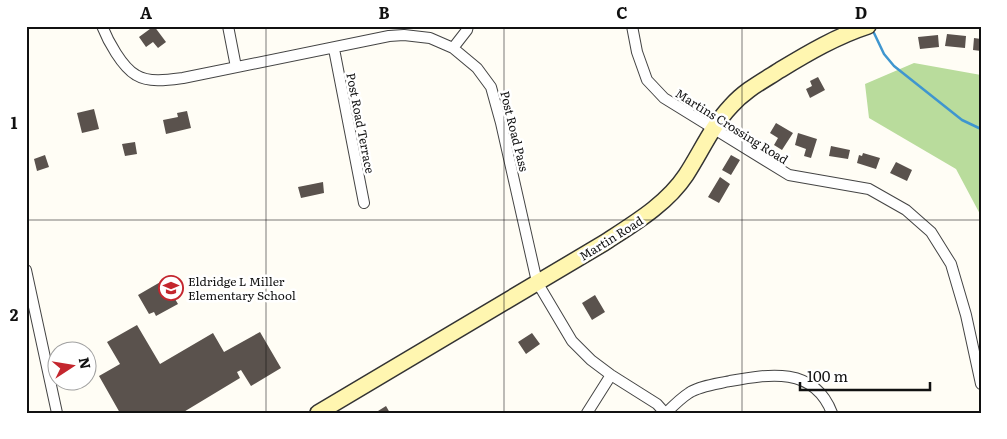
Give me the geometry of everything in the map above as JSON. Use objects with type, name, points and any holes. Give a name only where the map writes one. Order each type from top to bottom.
[{"type":"street","name":"Post Road Pass","points":[[102,26],[120,60],[136,76],[155,80],[183,78],[334,49],[389,36],[404,35],[430,38],[453,48],[478,68],[491,88],[501,123],[537,282],[572,341],[611,376],[657,404],[666,413]]},
{"type":"street","points":[[228,26],[236,67]]},
{"type":"street","points":[[453,48],[468,26]]},
{"type":"street","name":"Martins Crossing Road","points":[[632,26],[647,80],[664,98],[789,175],[869,188],[906,210],[931,232],[951,264],[966,315],[981,384]]},
{"type":"street","name":"Martin Road","points":[[318,413],[604,243],[643,217],[658,205],[685,177],[714,128],[730,106],[744,93],[806,54],[868,26]]},
{"type":"street","name":"Post Road Terrace","points":[[334,49],[364,203]]},
{"type":"street","points":[[26,270],[57,413]]},
{"type":"street","points":[[666,413],[690,392],[717,384],[763,375],[790,376],[809,384],[827,400],[832,413]]},
{"type":"street","points":[[587,413],[611,376]]},
{"type":"green space","points":[[914,63],[981,75],[981,216],[956,169],[869,118],[865,84]]},
{"type":"building","points":[[154,26],[166,42],[158,48],[153,42],[146,47],[139,37]]},
{"type":"building","points":[[947,34],[966,36],[965,48],[945,46]]},
{"type":"building","points":[[938,35],[939,47],[920,49],[918,37]]},
{"type":"building","points":[[974,38],[981,39],[981,51],[973,50]]},
{"type":"building","points":[[818,77],[825,90],[810,98],[806,89],[812,86],[810,81]]},
{"type":"building","points":[[94,109],[99,129],[82,133],[77,113]]},
{"type":"building","points":[[187,111],[191,128],[166,134],[163,120],[178,117],[177,113]]},
{"type":"building","points":[[776,123],[793,133],[782,150],[774,145],[778,138],[770,133]]},
{"type":"building","points":[[798,133],[817,139],[811,158],[804,156],[806,149],[795,145]]},
{"type":"building","points":[[135,142],[137,154],[125,156],[122,144]]},
{"type":"building","points":[[831,146],[850,150],[848,159],[829,156]]},
{"type":"building","points":[[863,153],[880,158],[876,169],[857,163],[859,155],[862,156]]},
{"type":"building","points":[[45,155],[49,167],[37,171],[34,159]]},
{"type":"building","points":[[731,155],[740,160],[731,175],[722,170]]},
{"type":"building","points":[[896,162],[912,170],[907,181],[890,173]]},
{"type":"building","points":[[720,177],[730,184],[719,203],[708,197]]},
{"type":"building","points":[[323,182],[324,193],[301,198],[298,187]]},
{"type":"building","points":[[169,277],[179,297],[175,299],[178,304],[156,316],[154,312],[149,314],[138,295]]},
{"type":"building","points":[[595,295],[605,312],[592,320],[582,303]]},
{"type":"building","points":[[137,325],[160,364],[213,333],[224,352],[260,332],[281,368],[251,386],[241,370],[237,372],[240,378],[182,413],[120,413],[99,376],[120,364],[107,342]]},
{"type":"building","points":[[532,333],[540,344],[526,354],[518,342]]},
{"type":"building","points":[[386,406],[390,413],[379,413],[378,411]]},
{"type":"waterway","points":[[874,33],[884,54],[894,66],[962,120],[981,129]]},
{"type":"place","name":"Eldridge L Miller Elementary School","points":[[171,288]]}]
